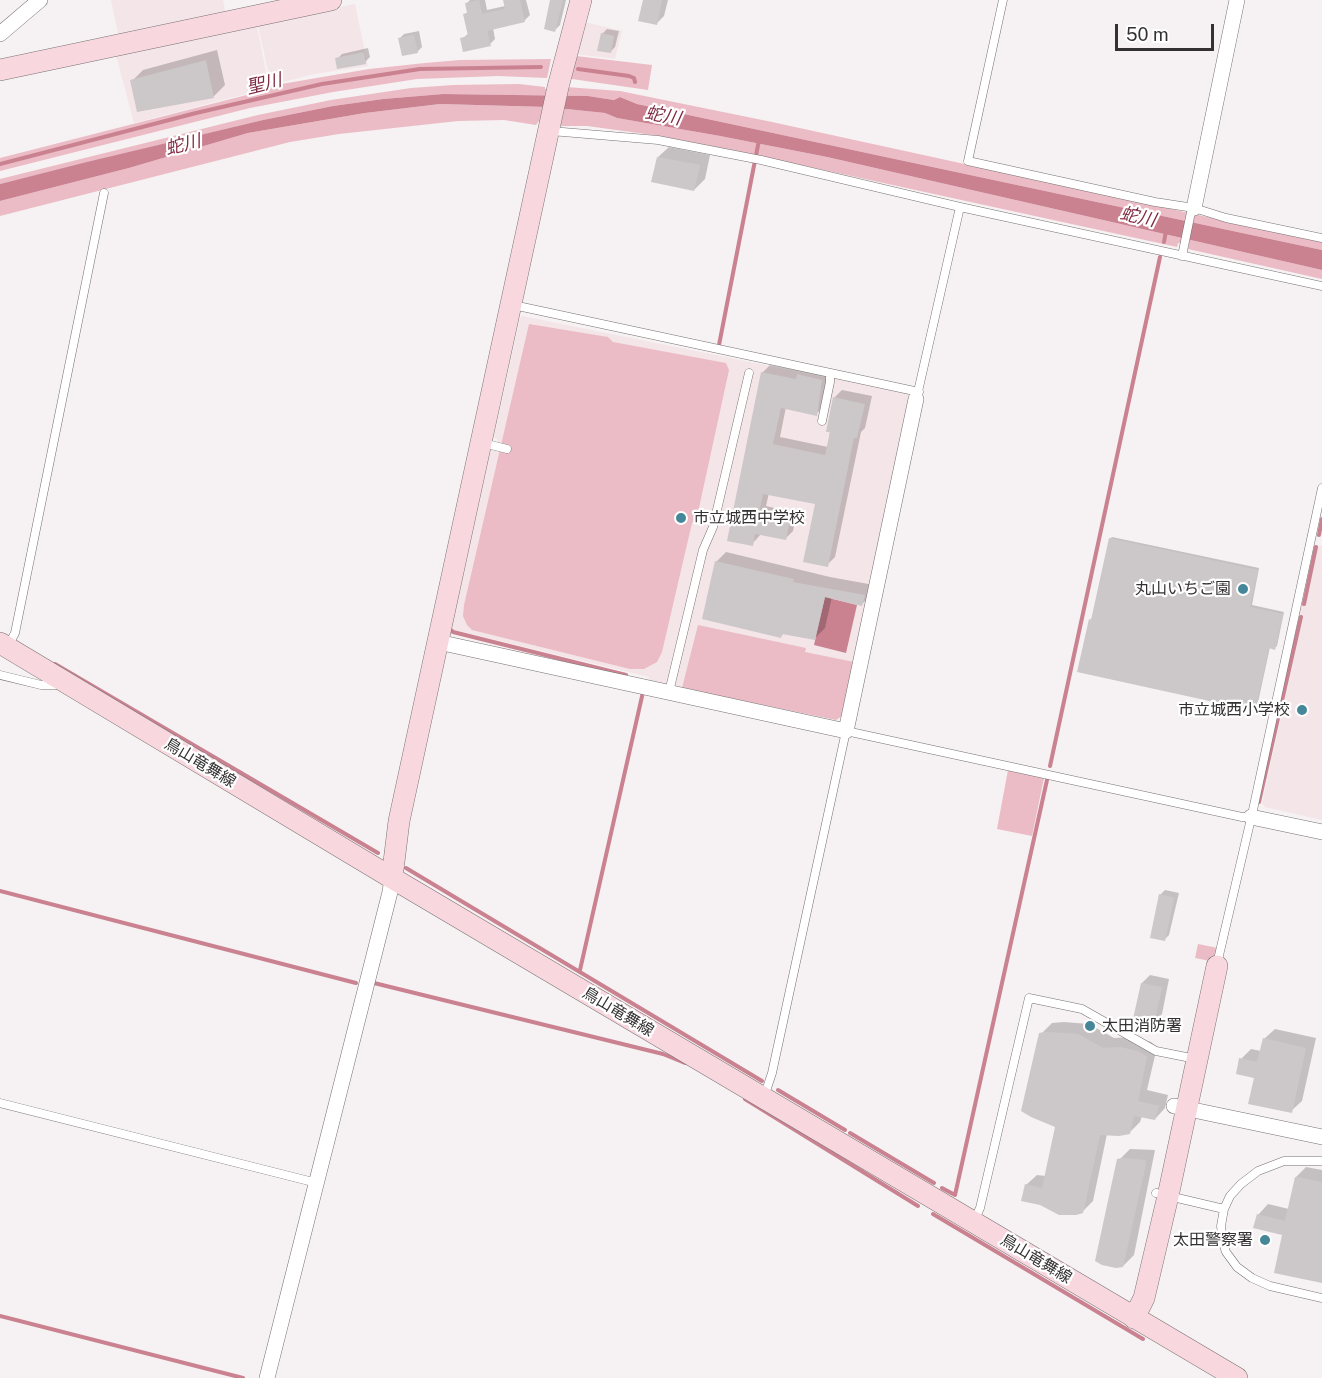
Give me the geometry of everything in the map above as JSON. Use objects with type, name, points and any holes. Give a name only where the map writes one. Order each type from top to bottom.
[{"type":"street","points":[[0,34],[40,0]]},
{"type":"street","points":[[0,70],[331,0]]},
{"type":"street","points":[[267,1378],[390,892],[399,821],[438,642],[488,444],[512,304],[558,87],[581,0]]},
{"type":"street","points":[[1193,210],[1237,0]]},
{"type":"street","points":[[438,642],[846,731],[918,396]]},
{"type":"street","name":"鳥山竜舞線","points":[[4,645],[392,878],[1237,1378]]},
{"type":"street","points":[[1251,817],[1322,832]]},
{"type":"street","points":[[1128,1314],[1144,1298],[1190,1059],[1217,966]]},
{"type":"street","points":[[1180,1107],[1322,1137]]},
{"type":"lane","points":[[1003,0],[968,161],[1322,238]]},
{"type":"lane","points":[[549,128],[658,140],[761,160],[960,207],[1322,286]]},
{"type":"lane","points":[[4,645],[15,633],[105,193]]},
{"type":"lane","points":[[512,304],[830,374],[918,396],[960,207]]},
{"type":"lane","points":[[1182,254],[1193,210]]},
{"type":"lane","points":[[669,692],[703,550],[713,527],[749,373]]},
{"type":"lane","points":[[822,421],[830,374]]},
{"type":"lane","points":[[488,444],[507,448]]},
{"type":"lane","points":[[1217,966],[1322,488]]},
{"type":"lane","points":[[0,675],[41,685],[68,684]]},
{"type":"lane","points":[[763,1098],[772,1073],[846,731],[1242,817],[1251,817]]},
{"type":"lane","points":[[973,1222],[980,1208],[1029,998],[1082,1009],[1142,1045],[1156,1051],[1190,1059]]},
{"type":"lane","points":[[0,1102],[317,1183]]},
{"type":"lane","points":[[1322,1161],[1284,1161],[1258,1171],[1234,1190],[1224,1209],[1221,1226],[1226,1252],[1237,1267],[1252,1278],[1270,1286],[1322,1298]]},
{"type":"lane","points":[[1162,1195],[1224,1209]]},
{"type":"shaded area","points":[[111,0],[223,0],[226,15],[119,38]]},
{"type":"shaded area","points":[[355,4],[368,66],[314,74],[271,85],[258,25]]},
{"type":"shaded area","points":[[584,22],[622,31],[615,59],[575,54]]},
{"type":"shaded area","points":[[257,26],[269,88],[134,123],[116,55]]},
{"type":"shaded area","points":[[576,56],[652,65],[648,90],[572,79],[567,75]]},
{"type":"shaded area","points":[[551,59],[547,78],[498,76],[417,79],[333,92],[250,108],[0,171],[0,158],[270,89],[270,86],[369,69],[425,63],[460,60]]},
{"type":"shaded area","points":[[519,84],[545,87],[545,89],[564,90],[566,87],[620,91],[772,122],[1322,242],[1322,250],[637,104],[620,97],[614,100],[588,96],[443,94],[333,106],[263,120],[0,184],[0,179],[258,115],[331,100],[411,88]]},
{"type":"shaded area","points":[[440,104],[547,107],[605,113],[617,118],[827,157],[1322,270],[1322,279],[1188,249],[1189,245],[1178,243],[1177,247],[732,150],[653,135],[587,126],[558,126],[557,122],[539,121],[536,125],[504,120],[458,121],[339,134],[290,142],[0,216],[0,201],[129,168],[248,133],[365,113]]},
{"type":"shaded area","name":"市立城西中学校","points":[[522,316],[909,394],[912,399],[842,716],[836,720],[648,682],[649,677],[454,630],[452,626],[491,449],[496,449],[498,440],[494,437]]},
{"type":"shaded area","points":[[529,324],[608,337],[613,342],[726,363],[729,370],[697,517],[692,523],[662,652],[657,662],[644,669],[630,669],[472,630],[463,616]]},
{"type":"shaded area","name":"市立城西小学校","points":[[1318,546],[1322,546],[1322,820],[1265,807],[1262,803],[1303,617],[1299,616],[1301,604],[1305,605]]},
{"type":"shaded area","points":[[698,625],[806,648],[805,652],[854,662],[842,716],[836,720],[682,688]]},
{"type":"shaded area","points":[[1008,770],[1044,778],[1032,836],[997,829]]},
{"type":"shaded area","points":[[1198,944],[1218,948],[1215,962],[1195,958]]},
{"type":"water","name":"蛇川","points":[[443,94],[588,96],[614,100],[620,97],[637,104],[1322,250],[1322,270],[827,157],[617,118],[605,113],[547,107],[440,104],[365,113],[248,133],[129,168],[0,201],[0,184],[87,162],[263,120],[333,106]]},
{"type":"water","points":[[825,597],[857,605],[846,653],[814,645]]},
{"type":"building","points":[[479,0],[482,14],[505,9],[503,0],[520,0],[525,22],[487,31],[491,46],[463,52],[460,38],[468,36],[463,14],[467,13],[465,3]]},
{"type":"building","points":[[550,0],[563,0],[555,32],[544,29]]},
{"type":"building","points":[[643,0],[662,0],[657,25],[638,21]]},
{"type":"building","points":[[601,33],[614,36],[611,53],[597,51]]},
{"type":"building","points":[[414,35],[418,53],[402,56],[398,38]]},
{"type":"building","points":[[364,52],[366,64],[337,69],[335,58]]},
{"type":"building","points":[[206,60],[214,98],[137,112],[130,80]]},
{"type":"building","points":[[657,157],[700,165],[694,191],[651,182]]},
{"type":"building","points":[[761,372],[796,379],[797,374],[822,380],[817,416],[781,408],[773,444],[825,455],[830,432],[826,432],[833,397],[865,404],[857,438],[854,438],[828,567],[803,562],[815,504],[763,494],[759,514],[790,520],[786,540],[755,534],[753,546],[727,541]]},
{"type":"building","points":[[1109,538],[1258,570],[1250,607],[1283,614],[1275,650],[1269,648],[1255,711],[1077,672]]},
{"type":"building","points":[[715,561],[794,579],[793,582],[865,595],[862,606],[825,597],[815,640],[782,634],[781,638],[702,619]]},
{"type":"building","points":[[1159,894],[1174,898],[1165,941],[1150,938]]},
{"type":"building","points":[[1141,983],[1162,987],[1154,1024],[1133,1019]]},
{"type":"building","points":[[1039,1033],[1078,1034],[1103,1048],[1121,1047],[1140,1052],[1147,1057],[1138,1101],[1159,1106],[1155,1120],[1134,1116],[1130,1134],[1100,1135],[1083,1213],[1076,1215],[1059,1215],[1040,1205],[1021,1201],[1025,1184],[1042,1188],[1055,1127],[1021,1111]]},
{"type":"building","points":[[1263,1038],[1306,1048],[1292,1113],[1248,1104],[1254,1078],[1236,1074],[1239,1058],[1257,1062]]},
{"type":"building","points":[[1117,1159],[1145,1160],[1146,1164],[1123,1267],[1116,1268],[1095,1261]]},
{"type":"building","points":[[1295,1177],[1322,1182],[1322,1283],[1274,1273],[1282,1235],[1253,1228],[1257,1214],[1285,1221]]},
{"type":"waterway","name":"聖川","points":[[0,164],[196,113],[322,84],[420,69],[541,67]]},
{"type":"waterway","name":"聖川","points":[[578,69],[629,76],[634,78],[635,82]]},
{"type":"waterway","points":[[719,345],[759,140]]},
{"type":"waterway","points":[[1164,242],[1166,231]]},
{"type":"waterway","points":[[1050,766],[1160,257]]},
{"type":"waterway","points":[[1319,535],[1322,519]]},
{"type":"waterway","points":[[1304,604],[1316,547]]},
{"type":"waterway","points":[[1259,802],[1301,617]]},
{"type":"waterway","points":[[449,628],[453,632],[626,675]]},
{"type":"waterway","points":[[55,664],[378,853]]},
{"type":"waterway","points":[[580,970],[643,692]]},
{"type":"waterway","points":[[942,1188],[955,1195],[1047,780]]},
{"type":"waterway","points":[[406,868],[762,1081]]},
{"type":"waterway","points":[[0,891],[356,983]]},
{"type":"waterway","points":[[374,983],[663,1054],[685,1063]]},
{"type":"waterway","points":[[778,1090],[845,1130]]},
{"type":"waterway","points":[[745,1099],[918,1206]]},
{"type":"waterway","points":[[850,1133],[934,1183]]},
{"type":"waterway","points":[[933,1214],[1143,1339]]},
{"type":"waterway","points":[[0,1316],[243,1378]]},
{"type":"place","name":"市立城西中学校","points":[[681,518]]},
{"type":"place","name":"丸山いちご園","points":[[1243,589]]},
{"type":"place","name":"市立城西小学校","points":[[1302,710]]},
{"type":"place","name":"太田消防署","points":[[1090,1026]]},
{"type":"place","name":"太田警察署","points":[[1265,1240]]}]
